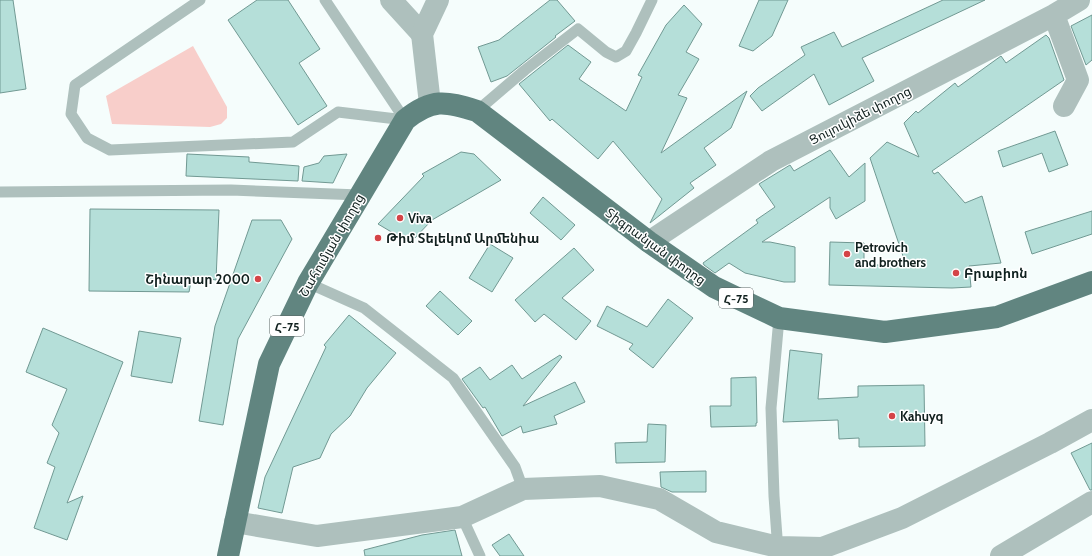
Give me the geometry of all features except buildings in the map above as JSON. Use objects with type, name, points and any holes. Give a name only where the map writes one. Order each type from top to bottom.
[{"type":"highway","name":"Շահումյան փողոց","points":[[228,556],[269,364],[308,283],[405,120],[416,111],[430,104]]},
{"type":"highway","name":"Տիգրանյան փողոց","points":[[430,104],[453,104],[476,111],[649,242],[714,287],[779,318],[885,332],[997,317],[1092,282]]},
{"type":"street","points":[[391,0],[422,34]]},
{"type":"street","points":[[430,104],[422,34],[438,0]]},
{"type":"street","name":"Ցուլուկիձե փողոց","points":[[649,242],[771,161],[1054,15],[1079,0]]},
{"type":"street","points":[[1054,15],[1078,80],[1064,106]]},
{"type":"street","points":[[235,522],[317,536],[462,517],[523,489],[600,486],[659,499],[716,532],[778,551],[822,548],[902,518],[1092,420]]},
{"type":"street","points":[[1001,556],[1092,502]]},
{"type":"lane","points":[[200,0],[75,85],[71,114],[87,138],[110,150],[293,142],[338,112],[405,120]]},
{"type":"lane","points":[[325,0],[405,120]]},
{"type":"lane","points":[[476,111],[525,70],[578,29],[606,52],[616,57],[626,51],[652,0]]},
{"type":"lane","points":[[0,192],[231,190],[360,195]]},
{"type":"lane","points":[[308,283],[364,308],[453,378],[515,467],[523,489]]},
{"type":"lane","points":[[778,551],[774,496],[771,408],[779,318]]},
{"type":"lane","points":[[462,517],[480,556]]},
{"type":"shaded area","points":[[193,46],[227,107],[227,118],[221,124],[210,127],[112,124],[106,96]]},
{"type":"place","name":"Viva","points":[[400,218]]},
{"type":"place","name":"Թիմ Տելեկոմ Արմենիա","points":[[378,238]]},
{"type":"place","name":"Petrovich and brothers","points":[[847,254]]},
{"type":"place","name":"Բրաբիոն","points":[[956,273]]},
{"type":"place","name":"Շինարար 2000","points":[[258,279]]},
{"type":"place","name":"Kahuyq","points":[[892,416]]}]
